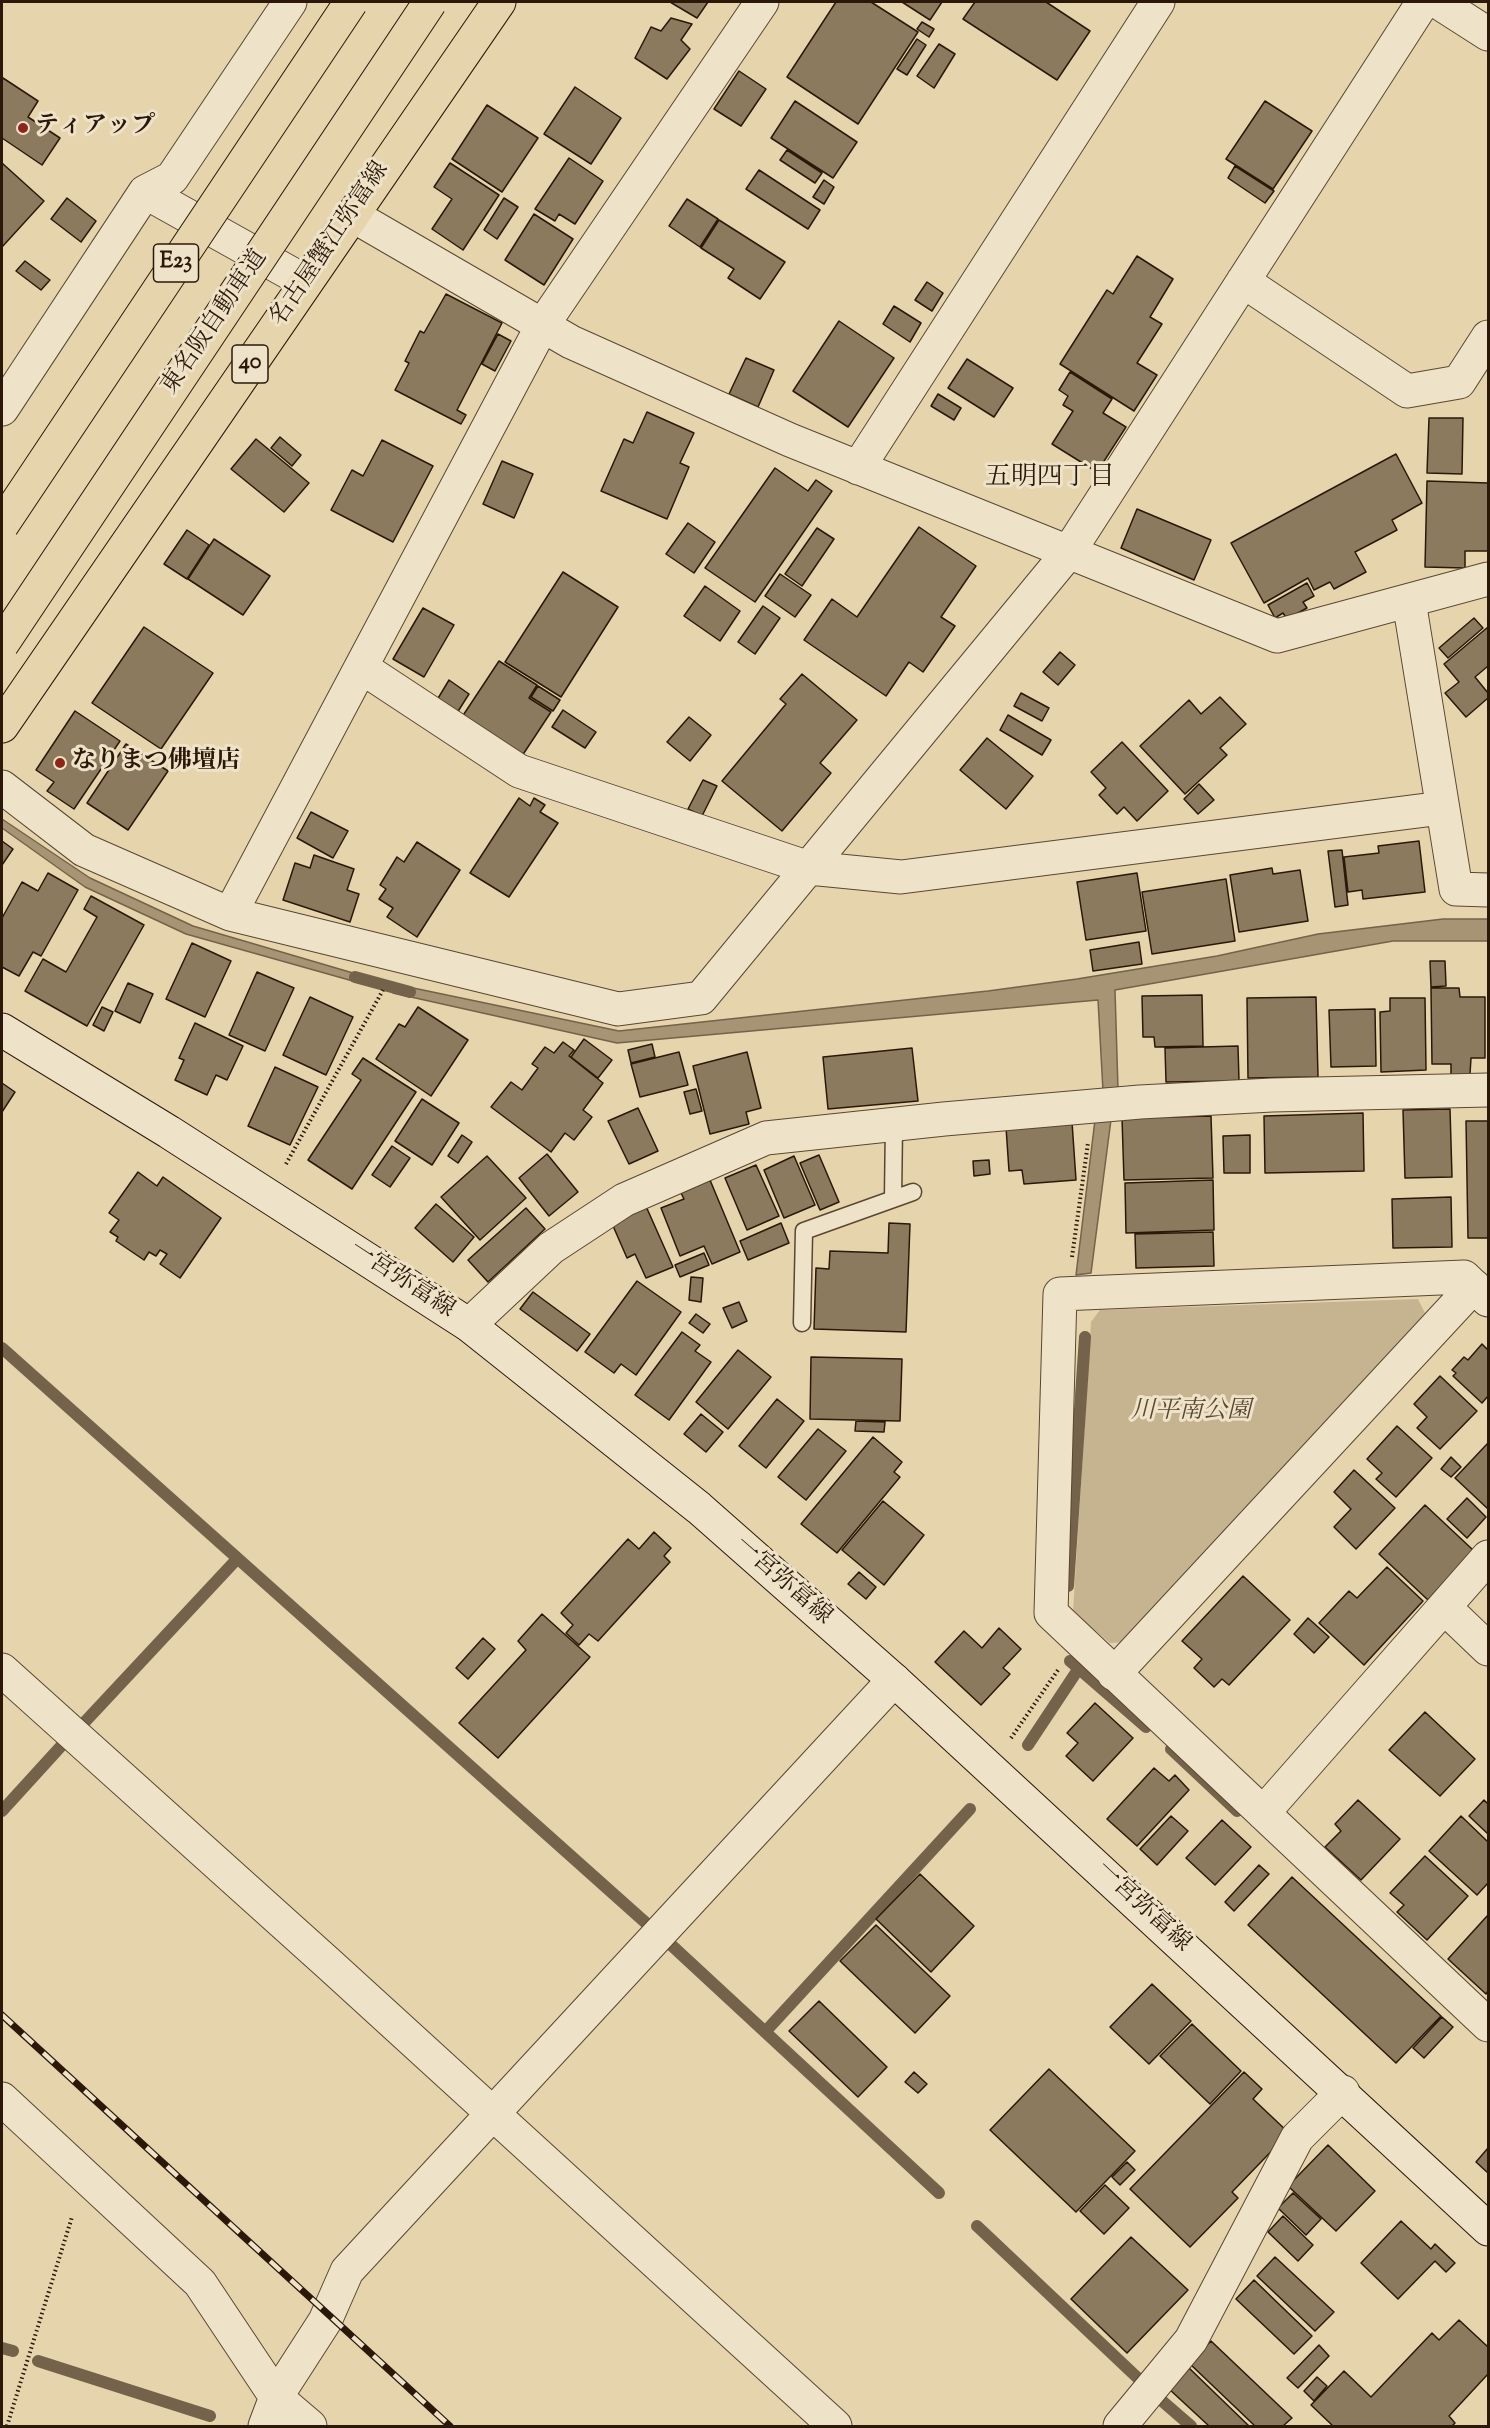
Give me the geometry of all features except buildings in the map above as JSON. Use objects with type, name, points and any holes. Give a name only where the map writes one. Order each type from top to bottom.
[{"type":"main road","name":"E23","points":[[2,525],[351,2]]},
{"type":"main road","name":"東名阪自動車道","points":[[2,644],[430,2]]},
{"type":"main road","name":"名古屋蟹江弥富線","points":[[2,726],[499,2]]},
{"type":"street","points":[[2,409],[145,192],[172,178],[290,2]]},
{"type":"street","points":[[230,914],[543,326],[762,2]]},
{"type":"street","points":[[858,468],[1158,2]]},
{"type":"street","points":[[2,787],[84,850],[230,914],[618,1009],[701,998],[1068,553],[1423,2]]},
{"type":"street","points":[[1438,2],[1488,33]]},
{"type":"street","points":[[145,192],[306,282]]},
{"type":"street","points":[[352,215],[591,352],[790,441],[1276,636],[1488,579]]},
{"type":"street","points":[[1243,281],[1407,391],[1459,382],[1488,337]]},
{"type":"street","points":[[1408,601],[1456,889],[1488,890]]},
{"type":"street","points":[[361,667],[519,771],[809,868],[901,877],[1442,808]]},
{"type":"street","name":"一宮弥富線","points":[[2,1030],[169,1132],[469,1325],[699,1508],[894,1680],[1343,2092],[1488,2229]]},
{"type":"street","points":[[469,1325],[551,1248],[624,1200],[766,1138],[1093,1106],[1272,1095],[1488,1090]]},
{"type":"street","points":[[1114,1674],[1481,1293],[1464,1277],[1060,1294],[1051,1613],[1114,1674],[1488,2025]]},
{"type":"street","points":[[1263,1813],[1488,1557]]},
{"type":"street","points":[[1444,1608],[1488,1649]]},
{"type":"street","points":[[2,1670],[835,2427]]},
{"type":"street","points":[[271,2412],[325,2321],[347,2271],[894,1680]]},
{"type":"street","points":[[1120,2427],[1191,2340],[1297,2138],[1343,2092]]},
{"type":"street","points":[[2,2099],[200,2283],[271,2412],[310,2427]]},
{"type":"lane","points":[[893,1199],[894,1124]]},
{"type":"lane","points":[[802,1323],[804,1231],[913,1192]]},
{"type":"path","points":[[267,1195],[322,1102],[380,996]]},
{"type":"path","points":[[1066,1294],[1093,1106]]},
{"type":"path","points":[[991,1769],[1079,1640]]},
{"type":"path","points":[[7,2427],[85,2176]]},
{"type":"green space","name":"川平南公園","points":[[1418,1299],[1425,1313],[1127,1642],[1110,1643],[1073,1612],[1091,1322],[1100,1310]]},
{"type":"shaded area","points":[[2,819],[90,878],[193,926],[370,978],[367,985],[186,934],[85,887],[2,828]]},
{"type":"shaded area","points":[[1443,919],[1488,919],[1488,941],[1393,941],[1115,990],[1118,1089],[1103,1091],[1098,1000],[617,1043],[393,993],[399,985],[619,1031],[988,991],[1077,979],[1217,956],[1318,934]]},
{"type":"shaded area","points":[[1096,1112],[1112,1112],[1091,1273],[1076,1275]]},
{"type":"waterway","points":[[355,977],[410,992]]},
{"type":"waterway","points":[[1068,1586],[1085,1337]]},
{"type":"waterway","points":[[2,1348],[646,1923]]},
{"type":"waterway","points":[[82,1725],[237,1559]]},
{"type":"waterway","points":[[1070,1661],[1146,1727]]},
{"type":"waterway","points":[[1028,1745],[1079,1668]]},
{"type":"waterway","points":[[2,1811],[63,1744]]},
{"type":"waterway","points":[[1171,1749],[1237,1811]]},
{"type":"waterway","points":[[765,2032],[970,1809]]},
{"type":"waterway","points":[[668,1942],[939,2193]]},
{"type":"waterway","points":[[977,2226],[1143,2383]]},
{"type":"waterway","points":[[2,2348],[13,2351]]},
{"type":"waterway","points":[[38,2361],[210,2416]]},
{"type":"waterway","points":[[1161,2400],[1191,2426]]},
{"type":"railway","points":[[2,2015],[450,2426]]},
{"type":"place","name":"ティアップ","points":[[23,128]]},
{"type":"place","name":"なりまつ佛壇店","points":[[60,763]]},
{"type":"district","name":"五明四丁目","points":[[1050,480]]}]
